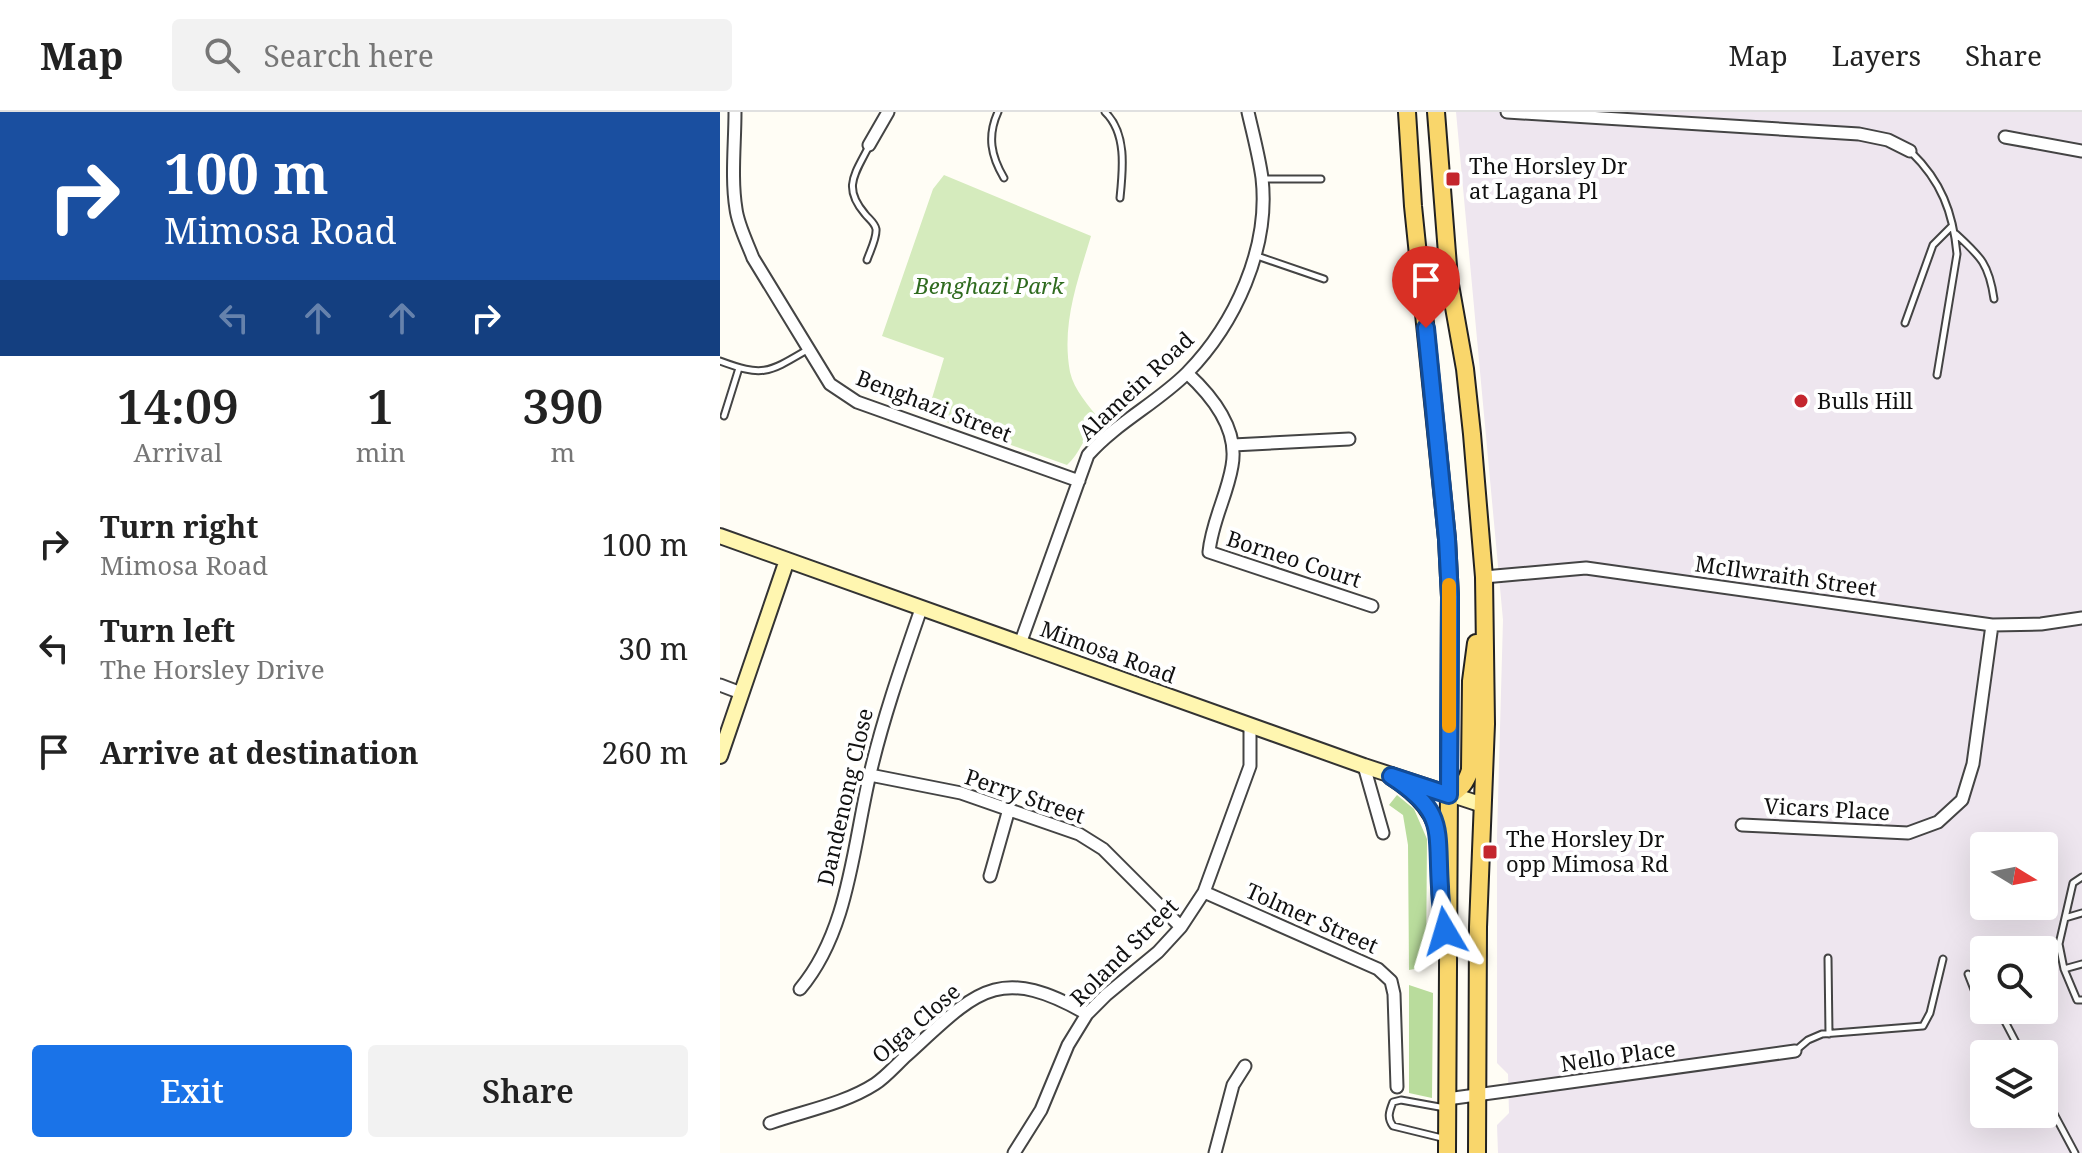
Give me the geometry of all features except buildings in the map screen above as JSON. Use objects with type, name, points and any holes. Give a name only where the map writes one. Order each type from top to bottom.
[{"type":"main road","points":[[1407,112],[1450,597],[1447,1146]]},
{"type":"main road","points":[[1436,112],[1449,279],[1469,408],[1484,577],[1486,724],[1478,927],[1477,1153]]},
{"type":"main road","name":"Mimosa Road","points":[[720,536],[1391,776],[1483,805]]},
{"type":"main road","points":[[720,756],[787,560]]},
{"type":"main road","points":[[1449,795],[1467,781],[1470,770],[1471,681],[1484,577]]},
{"type":"main road","points":[[1391,776],[1421,800],[1437,827],[1448,952]]},
{"type":"street","name":"Benghazi Street","points":[[735,112],[736,212],[753,258],[830,384],[857,402],[1079,481]]},
{"type":"street","points":[[869,145],[888,112]]},
{"type":"street","name":"Alamein Road","points":[[1020,644],[1088,455],[1102,440],[1187,373],[1212,344],[1228,318],[1256,256],[1262,218],[1262,179],[1248,112]]},
{"type":"street","points":[[1507,112],[1859,134],[1888,140],[1910,151]]},
{"type":"street","points":[[2005,137],[2082,151]]},
{"type":"street","points":[[1187,373],[1207,393],[1224,420],[1233,445],[1349,439]]},
{"type":"street","name":"Borneo Court","points":[[1233,445],[1232,466],[1211,533],[1209,552],[1372,606]]},
{"type":"street","name":"McIlwraith Street","points":[[1484,577],[1586,568],[1992,625],[2041,624],[2082,618]]},
{"type":"street","name":"Dandenong Close","points":[[800,989],[816,970],[826,951],[844,891],[890,698],[921,609]]},
{"type":"street","name":"Vicars Place","points":[[1742,825],[1908,833],[1938,822],[1962,800],[1973,764],[1992,625]]},
{"type":"street","points":[[720,685],[741,693]]},
{"type":"street","name":"Roland Street","points":[[1014,1153],[1041,1110],[1068,1045],[1087,1014],[1158,952],[1181,927],[1204,892],[1250,766],[1250,726]]},
{"type":"street","points":[[1364,766],[1383,833]]},
{"type":"street","name":"Perry Street","points":[[870,775],[961,793],[1079,834],[1103,849],[1181,927]]},
{"type":"street","points":[[990,876],[1009,809]]},
{"type":"street","name":"Tolmer Street","points":[[1204,892],[1378,969],[1391,981],[1397,1087]]},
{"type":"street","name":"Olga Close","points":[[770,1123],[851,1096],[876,1084],[935,1030],[981,994],[1001,987],[1042,991],[1087,1014]]},
{"type":"street","name":"Nello Place","points":[[1447,1104],[1476,1096],[1795,1051]]},
{"type":"street","points":[[1215,1153],[1233,1085],[1245,1066]]},
{"type":"lane","points":[[998,112],[990,143],[993,159],[1004,178]]},
{"type":"lane","points":[[1105,112],[1119,134],[1123,173],[1120,198]]},
{"type":"lane","points":[[867,260],[877,232],[875,225],[855,202],[851,189],[869,145]]},
{"type":"lane","points":[[1910,151],[1935,178],[1955,234],[1957,254],[1937,375]]},
{"type":"lane","points":[[1262,179],[1321,179]]},
{"type":"lane","points":[[1905,323],[1933,245],[1952,226]]},
{"type":"lane","points":[[1955,234],[1985,263],[1994,299]]},
{"type":"lane","points":[[1256,256],[1324,279]]},
{"type":"lane","points":[[720,361],[762,373],[807,350]]},
{"type":"lane","points":[[724,416],[739,368]]},
{"type":"lane","points":[[2082,877],[2073,883],[2059,948],[2073,997],[2082,1000]]},
{"type":"lane","points":[[2064,919],[2082,913]]},
{"type":"lane","points":[[1828,958],[1829,1034]]},
{"type":"lane","points":[[1795,1051],[1808,1040],[1829,1034],[1923,1026],[1930,1013],[1943,959]]},
{"type":"lane","points":[[2064,969],[2082,964]]},
{"type":"lane","points":[[1968,974],[1970,979]]},
{"type":"lane","points":[[1447,1104],[1393,1102],[1389,1121],[1393,1126],[1447,1146]]},
{"type":"lane","points":[[2058,1121],[2075,1153]]},
{"type":"shaded area","points":[[1456,112],[2082,112],[2082,1153],[1498,1153],[1497,1125],[1509,1113],[1508,1074],[1497,1063],[1497,836],[1503,620]]},
{"type":"green space","name":"Benghazi Park","points":[[944,175],[1091,236],[1072,302],[1068,354],[1075,385],[1100,420],[1067,465],[927,415],[944,358],[882,336],[933,189]]},
{"type":"green space","points":[[1397,795],[1414,809],[1427,839],[1426,967],[1409,970],[1408,845],[1403,815],[1389,805]]},
{"type":"green space","points":[[1409,985],[1433,993],[1432,1098],[1409,1093]]},
{"type":"slow traffic","points":[[1449,585],[1449,726]]},
{"type":"place","name":"The Horsley Dr at Lagana Pl","points":[[1453,179]]},
{"type":"place","name":"Bulls Hill","points":[[1801,401]]},
{"type":"place","name":"The Horsley Dr opp Mimosa Rd","points":[[1490,852]]},
{"type":"route","points":[[1426,328],[1450,597],[1449,795],[1391,776],[1421,800],[1431,812],[1437,827],[1445,931]]}]
